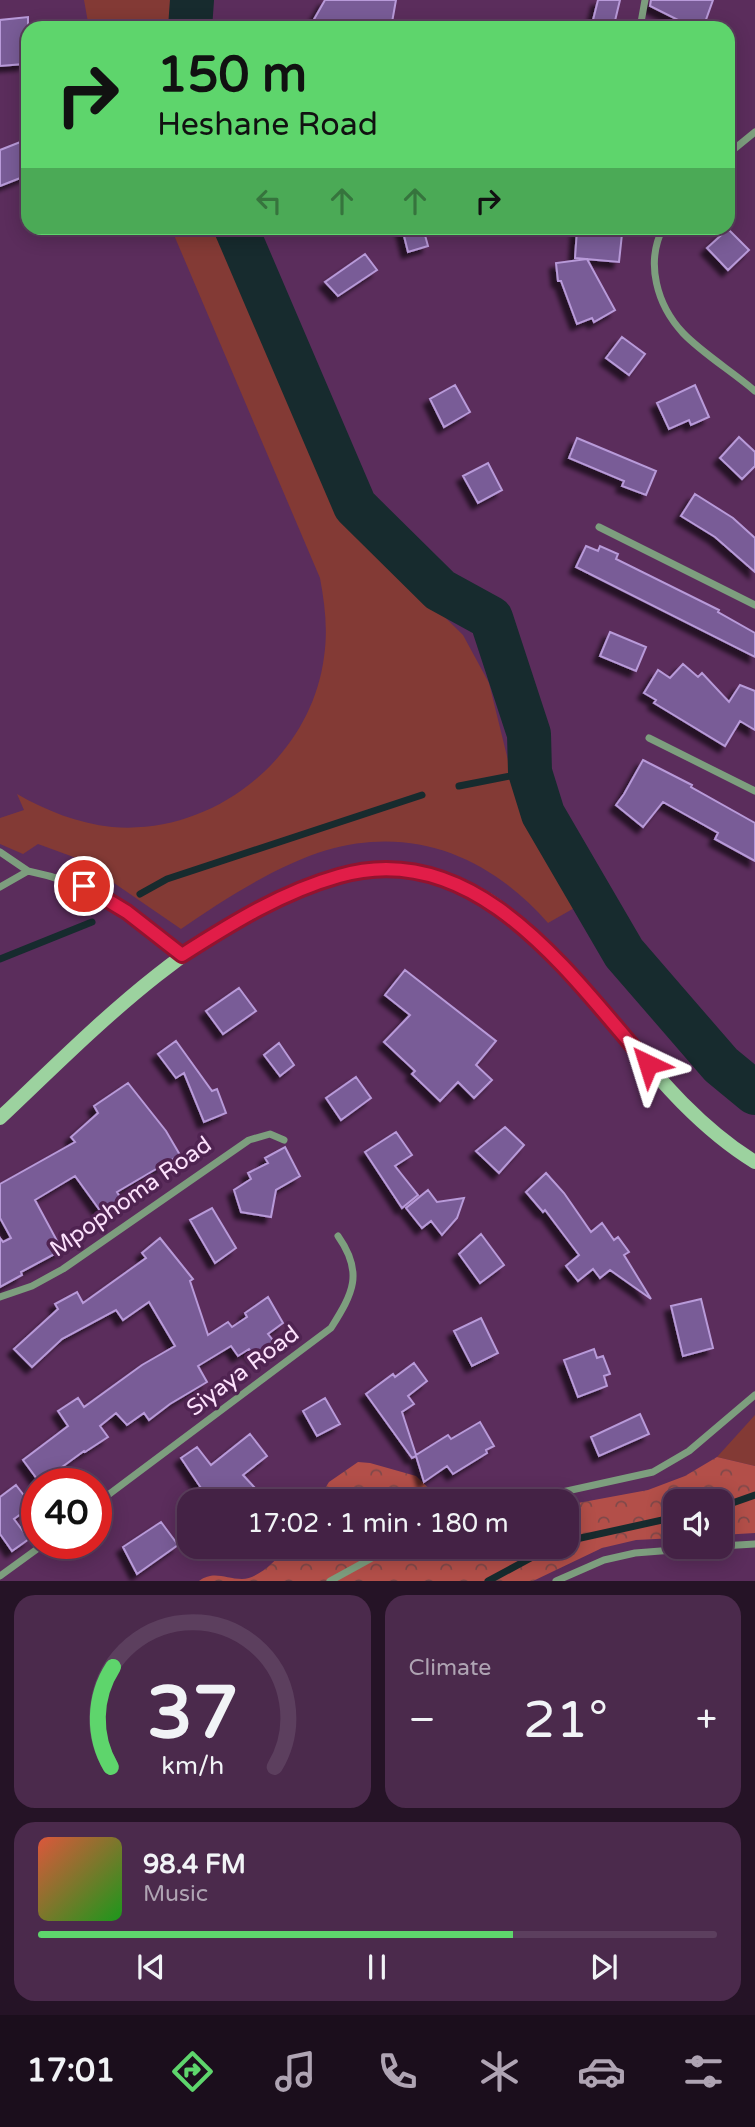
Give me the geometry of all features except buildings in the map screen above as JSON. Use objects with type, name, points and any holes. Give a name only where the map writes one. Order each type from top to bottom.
[{"type":"street","points":[[641,21],[645,0]]},
{"type":"street","points":[[735,148],[755,132]]},
{"type":"street","points":[[661,235],[654,270],[659,295],[669,314],[684,334],[755,391]]},
{"type":"street","points":[[599,527],[755,605]]},
{"type":"street","points":[[649,738],[755,791]]},
{"type":"street","points":[[0,852],[28,871],[55,877],[95,892],[127,912],[182,955]]},
{"type":"street","points":[[0,1118],[128,998],[182,955],[275,900],[341,875],[376,870],[403,871],[427,874],[470,890],[522,926],[565,970],[664,1083],[704,1123],[737,1151],[755,1162]]},
{"type":"street","points":[[0,887],[28,871]]},
{"type":"street","name":"Mpophoma Road","points":[[0,1297],[32,1286],[63,1269],[248,1140],[270,1134],[284,1140]]},
{"type":"street","name":"Siyaya Road","points":[[112,1492],[331,1328],[354,1285],[354,1270],[349,1251],[338,1236]]},
{"type":"street","points":[[576,1489],[653,1472],[689,1451],[755,1395]]},
{"type":"street","points":[[733,1545],[755,1544]]},
{"type":"street","points":[[556,1581],[604,1560],[635,1553],[663,1551]]},
{"type":"street","points":[[0,1576],[23,1559]]},
{"type":"street","points":[[330,1581],[370,1559]]},
{"type":"shaded area","points":[[84,0],[183,0],[182,21],[88,21]]},
{"type":"shaded area","points":[[174,235],[232,235],[345,513],[355,529],[463,635],[489,683],[518,801],[583,903],[548,923],[501,880],[476,864],[448,852],[420,845],[359,843],[327,850],[290,864],[233,895],[181,929],[79,859],[38,844],[23,854],[0,844],[0,818],[24,810],[17,794],[40,806],[87,823],[112,827],[150,826],[186,818],[220,804],[251,783],[278,758],[300,727],[315,694],[326,637],[320,578]]},
{"type":"shaded area","points":[[755,1415],[755,1466],[717,1457]]},
{"type":"green space","points":[[717,1457],[755,1466],[755,1533],[733,1534],[733,1489],[663,1489],[663,1539],[636,1540],[602,1548],[579,1559],[579,1503],[648,1490],[685,1476]]},
{"type":"green space","points":[[358,1462],[416,1476],[430,1489],[325,1489],[329,1482]]},
{"type":"green space","points":[[276,1559],[579,1559],[533,1581],[199,1581],[210,1576],[248,1578]]},
{"type":"waterway","points":[[190,21],[192,0]]},
{"type":"waterway","points":[[239,235],[355,506],[440,590],[491,618],[529,734],[530,772],[543,814],[624,953],[721,1065],[755,1093]]},
{"type":"waterway","points":[[459,786],[530,772]]},
{"type":"waterway","points":[[140,894],[167,879],[422,795]]},
{"type":"waterway","points":[[0,959],[92,922]]},
{"type":"waterway","points":[[733,1503],[755,1495]]},
{"type":"waterway","points":[[579,1538],[663,1520]]},
{"type":"waterway","points":[[488,1581],[529,1559]]},
{"type":"route","points":[[84,886],[127,912],[182,955],[275,900],[341,875],[376,870],[427,874],[470,890],[498,906],[522,926],[648,1064]]}]
